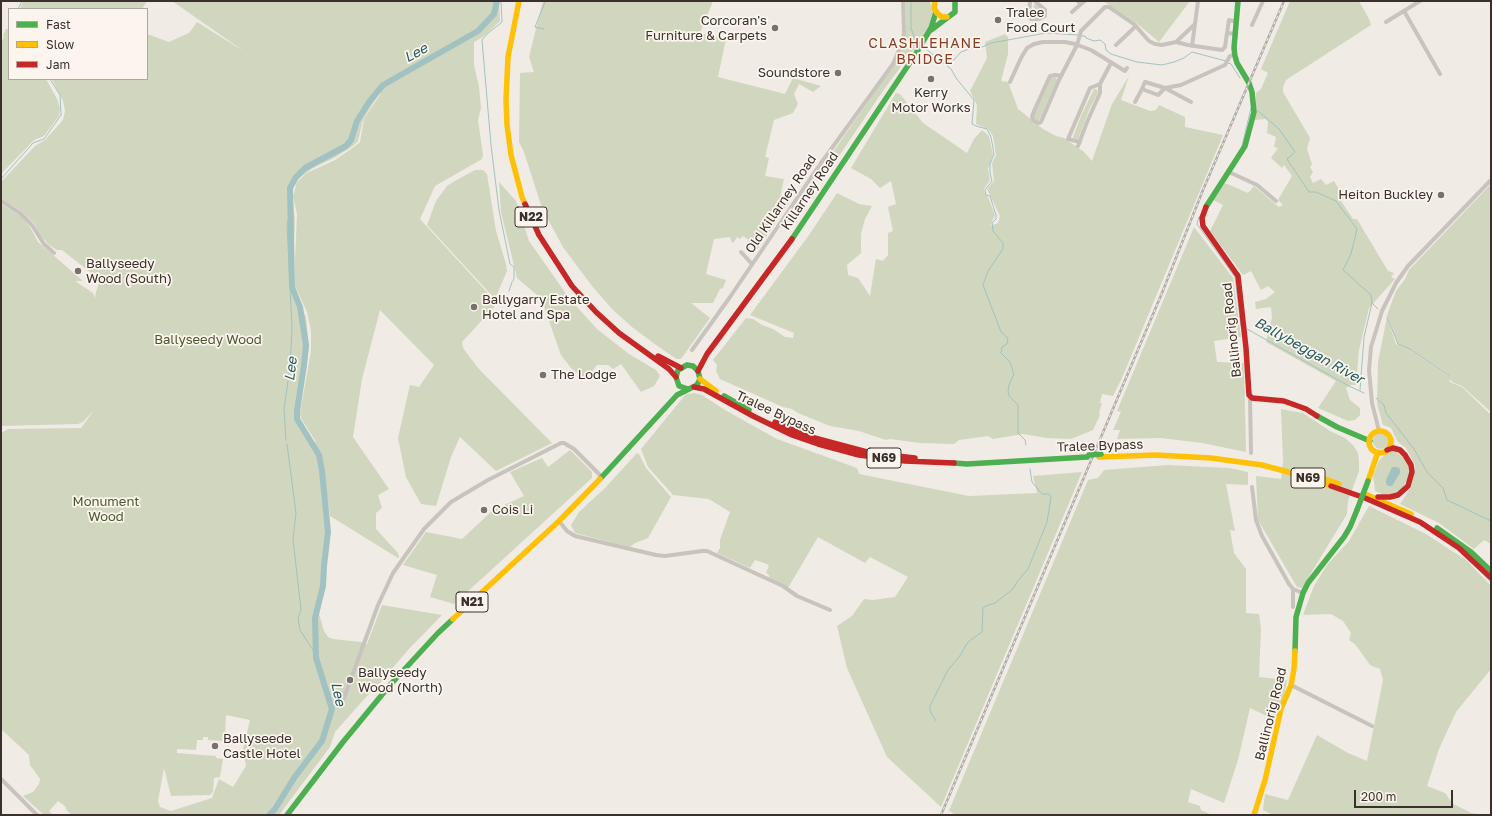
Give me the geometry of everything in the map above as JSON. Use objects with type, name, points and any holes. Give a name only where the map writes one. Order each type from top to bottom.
[{"type":"main road","name":"N22","points":[[519,1],[508,57],[506,100],[507,125],[511,155],[522,197],[539,235],[572,286],[596,312],[619,333],[670,370],[682,388],[688,389]]},
{"type":"main road","name":"N22","points":[[523,1],[511,68],[511,124],[520,174],[535,215],[544,234],[574,281],[600,310],[622,330],[653,353],[680,368]]},
{"type":"main road","points":[[934,1],[934,8],[936,12],[942,17],[947,17],[955,12],[955,1]]},
{"type":"main road","name":"Ballinorig Road","points":[[1238,1],[1236,34],[1232,55],[1249,83],[1254,107],[1253,117],[1245,146],[1205,209],[1202,218],[1203,226],[1238,276],[1250,397]]},
{"type":"main road","name":"Killarney Road","points":[[926,37],[934,21],[936,12]]},
{"type":"main road","name":"Killarney Road","points":[[698,371],[707,354],[801,227],[926,37],[933,28],[947,17]]},
{"type":"main road","name":"Killarney Road","points":[[690,365],[707,354]]},
{"type":"main road","points":[[677,380],[677,372],[680,368],[690,365],[698,371],[700,379],[694,387],[688,389]]},
{"type":"main road","name":"Tralee Bypass","points":[[700,379],[718,392],[780,425],[807,436],[861,451],[908,458],[962,460],[1088,456]]},
{"type":"main road","name":"N21","points":[[670,401],[677,380]]},
{"type":"main road","name":"Tralee Bypass","points":[[694,387],[704,389],[753,416],[792,435],[818,444],[859,454],[905,461],[967,464],[1100,455],[1181,452],[1236,457],[1301,471],[1374,498]]},
{"type":"main road","name":"N21","points":[[287,815],[343,742],[390,685],[438,633],[559,521],[602,477],[670,401],[681,392],[688,389]]},
{"type":"main road","points":[[1250,397],[1284,401],[1306,409],[1337,427],[1370,442]]},
{"type":"main road","points":[[1374,498],[1398,495],[1408,486],[1410,480],[1412,472],[1409,460],[1400,450],[1393,448],[1387,450],[1378,452],[1373,449],[1370,442],[1371,436],[1379,431],[1386,432],[1390,437],[1391,444],[1387,450]]},
{"type":"main road","name":"Ballinorig Road","points":[[1254,815],[1268,769],[1281,709],[1291,685],[1294,669],[1296,617],[1303,593],[1308,583],[1350,527],[1378,452]]},
{"type":"main road","name":"Tralee Bypass","points":[[1100,455],[1156,455],[1211,458],[1262,465],[1303,476],[1365,498],[1420,522],[1459,548],[1491,578]]},
{"type":"main road","name":"N69","points":[[1374,498],[1400,508],[1444,532],[1471,552],[1491,571]]},
{"type":"street","name":"Old Killarney Road","points":[[692,350],[821,163],[893,64],[903,41],[903,1]]},
{"type":"street","points":[[1030,1],[1029,17],[1031,19],[1039,19],[1045,16],[1045,10],[1034,1]]},
{"type":"street","points":[[1192,46],[1198,1]]},
{"type":"street","points":[[1252,25],[1262,1]]},
{"type":"street","points":[[1386,22],[1420,1]]},
{"type":"street","points":[[1072,12],[1081,2]]},
{"type":"street","points":[[1061,76],[1050,76],[1032,117],[1033,120],[1038,123],[1041,122],[1061,76],[1077,45],[1080,31],[1105,7],[1109,7],[1136,26],[1150,41],[1155,44],[1162,45],[1176,42],[1222,50],[1225,47],[1229,20],[1233,21]]},
{"type":"street","points":[[1404,11],[1440,74]]},
{"type":"street","points":[[1176,42],[1195,24]]},
{"type":"street","points":[[1116,45],[1136,26]]},
{"type":"street","points":[[1227,33],[1236,34]]},
{"type":"street","points":[[1010,82],[1027,48],[1034,44],[1043,42],[1065,42],[1077,45],[1091,50],[1126,71],[1127,68]]},
{"type":"street","points":[[1142,89],[1158,95],[1164,88],[1180,85],[1225,65],[1232,55]]},
{"type":"street","points":[[1100,84],[1090,88],[1068,139],[1079,144],[1100,93],[1100,84],[1111,63]]},
{"type":"street","points":[[1135,102],[1145,82],[1164,88],[1192,102]]},
{"type":"street","points":[[1229,172],[1257,185],[1276,201]]},
{"type":"street","points":[[1379,431],[1371,398],[1369,370],[1371,347],[1382,311],[1396,283],[1408,266],[1491,180]]},
{"type":"street","points":[[1,201],[20,213],[32,225],[44,244],[54,253]]},
{"type":"street","points":[[741,252],[752,264]]},
{"type":"street","name":"Ballinorig Road","points":[[1250,397],[1251,453]]},
{"type":"street","points":[[341,706],[378,605],[393,572],[424,529],[451,502],[488,480],[554,445],[561,443],[564,443],[574,449],[602,477]]},
{"type":"street","points":[[1252,487],[1256,520],[1262,536],[1293,589],[1293,607]]},
{"type":"street","points":[[559,521],[567,531],[575,536],[656,555],[665,556],[707,551],[783,586],[797,596],[830,610]]},
{"type":"street","points":[[1293,589],[1303,593]]},
{"type":"street","points":[[1291,685],[1372,726]]},
{"type":"street","points":[[1,779],[37,815]]},
{"type":"green space","points":[[23,1],[147,1],[143,8],[20,8]]},
{"type":"green space","points":[[172,1],[499,1],[500,21],[483,37],[474,42],[474,65],[479,87],[481,108],[478,120],[483,155],[482,159],[435,186],[420,219],[495,301],[495,306],[462,342],[463,348],[478,368],[552,443],[496,471],[460,437],[451,457],[436,506],[421,504],[406,477],[398,438],[410,385],[419,387],[434,365],[380,310],[362,379],[353,437],[389,489],[378,495],[382,508],[376,513],[376,529],[398,553],[399,557],[398,558],[330,516],[322,459],[330,527],[325,586],[319,614],[324,631],[328,637],[367,644],[382,605],[442,615],[407,651],[335,732],[330,747],[279,815],[69,815],[70,813],[67,811],[65,806],[58,801],[49,811],[53,815],[44,815],[23,796],[33,792],[39,784],[40,779],[30,765],[29,755],[1,729],[1,433],[8,429],[81,428],[94,410],[83,422],[78,424],[1,426],[1,204],[21,216],[30,227],[38,242],[83,281],[75,281],[93,293],[95,298],[100,280],[62,250],[57,250],[49,245],[41,236],[34,223],[20,210],[1,199],[1,182],[35,146],[45,140],[63,120],[65,111],[63,101],[52,80],[148,80],[148,34],[169,42],[189,33],[197,22],[245,52]],"holes":[[[380,92],[381,93],[364,119],[360,142],[335,160],[307,173],[297,182],[293,196],[297,214],[295,286],[307,312],[311,330],[311,351],[300,413],[301,418],[316,442],[314,443],[300,418],[298,411],[309,348],[306,317],[292,287],[295,220],[292,189],[296,181],[313,168],[334,158],[358,141],[363,120]],[[226,715],[250,720],[243,749],[246,766],[233,787],[219,779],[212,798],[171,811],[160,807],[158,801],[164,768],[171,796],[210,795],[213,792],[214,778],[220,777],[223,759],[216,758],[216,756],[177,753],[177,749],[196,750],[197,740],[203,740],[203,737],[208,737],[208,740],[222,741],[222,737],[225,736]]]},
{"type":"green space","points":[[543,1],[713,1],[700,33],[726,39],[718,77],[785,94],[793,78],[821,86],[813,92],[799,84],[794,94],[798,104],[793,113],[774,120],[765,157],[769,158],[765,176],[784,179],[779,202],[789,203],[757,250],[747,244],[749,240],[743,236],[740,239],[737,237],[732,243],[730,237],[714,239],[706,274],[726,280],[723,288],[720,289],[713,303],[691,303],[710,318],[681,359],[677,359],[652,342],[612,309],[592,286],[563,247],[545,214],[545,208],[541,205],[524,152],[519,142],[520,73],[534,72],[529,57]]},
{"type":"green space","points":[[905,1],[930,1],[934,17],[920,42],[918,40],[917,45],[885,88],[839,156],[833,152],[886,76],[906,30]]},
{"type":"green space","points":[[1103,1],[1190,1],[1159,42],[1134,21]]},
{"type":"green space","points":[[1290,1],[1359,1],[1371,25],[1286,80],[1283,87],[1283,92],[1310,138],[1307,149],[1312,164],[1310,167],[1313,172],[1310,177],[1313,183],[1321,179],[1326,185],[1334,181],[1344,197],[1341,201],[1353,219],[1357,219],[1388,271],[1394,273],[1391,277],[1395,279],[1369,308],[1359,350],[1356,385],[1351,385],[1346,388],[1350,400],[1360,408],[1360,415],[1355,420],[1348,421],[1318,408],[1336,381],[1266,342],[1272,318],[1271,307],[1256,309],[1255,302],[1266,299],[1275,292],[1268,286],[1261,290],[1251,271],[1243,275],[1210,231],[1223,205],[1213,200],[1225,183],[1248,193],[1254,186],[1279,207],[1283,205],[1278,200],[1292,176],[1284,165],[1282,168],[1271,158],[1278,148],[1274,147],[1276,137],[1267,133],[1268,122],[1266,119],[1255,120],[1256,93],[1261,89],[1268,73],[1261,69]]},
{"type":"green space","points":[[1034,4],[1039,6],[1043,12],[1043,15],[1040,17],[1032,16]]},
{"type":"green space","points":[[6,29],[8,29],[8,80],[47,80],[60,108],[59,116],[44,136],[34,140],[1,174],[1,44]]},
{"type":"green space","points":[[1005,34],[1008,37],[1008,54],[1001,81],[1008,82],[1018,109],[1043,129],[1056,136],[1064,138],[1084,152],[1092,161],[1112,104],[1129,76],[1121,100],[1150,111],[1156,110],[1159,105],[1185,117],[1185,127],[1223,135],[1122,378],[1113,396],[1102,394],[1100,415],[1093,430],[1071,439],[1047,438],[1023,434],[993,439],[988,436],[959,440],[954,444],[920,443],[890,439],[886,440],[859,431],[830,426],[720,379],[716,371],[717,365],[713,360],[746,318],[753,319],[785,337],[793,338],[794,333],[750,315],[809,235],[837,193],[859,204],[872,206],[865,219],[861,234],[861,253],[847,265],[848,275],[858,278],[870,296],[876,259],[883,261],[888,255],[888,233],[893,231],[888,207],[896,204],[891,181],[880,188],[871,179],[851,168],[896,93],[900,94],[923,123],[967,153],[974,139],[982,130],[989,136],[993,155],[988,169],[990,180],[984,189],[995,215],[990,226],[998,223],[1000,216],[987,189],[994,181],[992,163],[996,155],[993,136],[988,129],[976,124],[977,105],[970,91],[987,58],[985,42]]},
{"type":"green space","points":[[1055,77],[1057,80],[1038,121],[1033,117],[1051,78]]},
{"type":"green space","points":[[1094,89],[1098,92],[1089,110],[1078,139],[1075,139],[1073,137]]},
{"type":"green space","points":[[475,170],[483,170],[487,174],[496,231],[506,264],[507,271],[495,299],[427,225],[436,201],[447,186]]},
{"type":"green space","points":[[499,182],[516,201],[529,241],[569,298],[597,329],[629,354],[656,370],[660,376],[654,386],[641,392],[621,364],[613,369],[608,365],[597,365],[593,370],[594,372],[587,378],[582,377],[571,368],[561,355],[542,301],[517,278],[501,212]]},
{"type":"green space","points":[[1491,184],[1491,412],[1462,386],[1452,382],[1451,377],[1409,349],[1449,377],[1450,382],[1462,387],[1491,415],[1491,544],[1484,540],[1474,549],[1439,523],[1400,504],[1410,489],[1414,477],[1415,465],[1406,448],[1398,442],[1391,428],[1383,425],[1377,404],[1378,362],[1387,317],[1396,344],[1406,348],[1398,344],[1387,315],[1396,291],[1405,279],[1409,270]]},
{"type":"green space","points":[[1194,227],[1233,278],[1241,337],[1214,341],[1217,362],[1244,363],[1246,452],[1202,443],[1161,438],[1117,439],[1120,430],[1113,430],[1121,412],[1117,411]]},
{"type":"green space","points":[[695,393],[702,395],[725,410],[777,439],[857,468],[859,474],[969,496],[1037,493],[1033,476],[1082,472],[941,807],[887,757],[847,668],[837,626],[852,616],[864,599],[873,600],[895,597],[908,577],[870,557],[865,563],[818,537],[788,588],[770,579],[769,575],[766,573],[769,566],[767,564],[755,560],[750,568],[717,553],[720,548],[720,540],[730,512],[709,499],[673,495],[648,467],[641,449],[686,394]]},
{"type":"green space","points":[[1281,409],[1303,413],[1330,431],[1345,438],[1353,445],[1358,453],[1359,471],[1348,501],[1347,514],[1302,588],[1297,587],[1258,520],[1256,476],[1281,479],[1283,461]]},
{"type":"green space","points":[[1381,433],[1388,438],[1389,441],[1384,448],[1381,449],[1374,444],[1373,441],[1378,434]]},
{"type":"green space","points":[[570,450],[592,472],[592,478],[454,604],[430,597],[437,575],[403,565],[426,532],[462,539],[493,510],[524,496],[510,472],[542,458],[548,467]]},
{"type":"green space","points":[[1394,450],[1406,460],[1409,473],[1402,489],[1396,493],[1385,495],[1375,491],[1373,475],[1379,461],[1386,453]]},
{"type":"green space","points":[[637,453],[639,454],[646,468],[671,497],[648,538],[635,543],[630,547],[575,533],[571,525],[579,512],[605,488]]},
{"type":"green space","points":[[1168,465],[1229,468],[1248,472],[1248,485],[1226,484],[1235,531],[1230,530],[1234,553],[1246,569],[1246,613],[1259,614],[1261,629],[1259,677],[1287,680],[1284,697],[1275,720],[1250,708],[1238,760],[1224,803],[1191,789],[1188,802],[1200,806],[1201,810],[1212,815],[955,815],[950,811],[948,813],[1088,480],[1098,478],[1104,470]]},
{"type":"green space","points":[[1369,506],[1426,534],[1466,560],[1491,586],[1491,669],[1456,712],[1439,749],[1427,786],[1445,793],[1452,803],[1471,813],[1483,815],[1273,815],[1263,810],[1265,794],[1288,800],[1317,735],[1348,753],[1367,761],[1383,680],[1380,669],[1370,665],[1355,644],[1349,640],[1351,633],[1343,621],[1331,614],[1303,615],[1314,586],[1327,565],[1349,541]]},
{"type":"water","points":[[1392,467],[1397,467],[1400,469],[1400,473],[1392,486],[1388,486],[1386,480]]},
{"type":"waterway","points":[[18,8],[22,1]]},
{"type":"waterway","name":"Lee","points":[[269,815],[275,809],[294,778],[322,741],[332,709],[316,658],[315,618],[323,586],[328,532],[319,455],[297,419],[306,345],[300,307],[292,287],[290,188],[296,177],[305,168],[346,146],[351,140],[357,121],[369,102],[383,85],[478,31],[494,14],[497,1]]},
{"type":"waterway","points":[[501,1],[502,22],[482,40],[491,145],[499,210],[510,264],[514,267],[513,281]]},
{"type":"waterway","points":[[540,1],[545,2],[535,27],[544,29]]},
{"type":"waterway","name":"Ballybeggan River","points":[[911,1],[911,28],[916,42]]},
{"type":"waterway","name":"Ballybeggan River","points":[[946,64],[955,59],[961,52],[972,48],[978,49],[991,43],[1046,33],[1079,35]]},
{"type":"waterway","name":"Ballybeggan River","points":[[1082,36],[1094,41],[1100,40],[1105,44],[1106,50],[1111,54],[1137,62],[1162,65],[1184,58],[1192,52],[1226,61]]},
{"type":"waterway","points":[[926,49],[951,69],[956,78],[974,100],[972,124],[987,129],[991,137],[994,154],[990,164],[992,181],[985,190],[986,195],[990,196],[996,214],[996,219],[992,223],[993,231],[1003,243],[1003,249],[988,271],[983,285],[1001,332],[1008,338],[1007,344],[1002,347],[1001,353],[1010,362],[1014,374],[1009,385],[1008,392],[1009,396],[1018,405],[1018,433],[1025,440],[1026,445]]},
{"type":"waterway","name":"Ballybeggan River","points":[[1228,63],[1231,64],[1240,78]]},
{"type":"waterway","points":[[1,179],[33,143],[44,139],[61,115],[60,95],[51,80]]},
{"type":"waterway","name":"Ballybeggan River","points":[[1242,146],[1251,108]]},
{"type":"waterway","points":[[1258,111],[1279,129],[1295,152],[1287,159],[1309,192],[1316,192],[1336,201],[1357,229],[1351,254],[1343,270],[1371,295],[1372,303],[1378,309]]},
{"type":"waterway","name":"Ballybeggan River","points":[[1204,205],[1220,181]]},
{"type":"waterway","points":[[286,440],[284,409],[290,367],[292,328],[287,224],[292,207]]},
{"type":"waterway","name":"Ballybeggan River","points":[[1199,217],[1197,224],[1235,277],[1241,326]]},
{"type":"waterway","points":[[509,291],[512,282]]},
{"type":"waterway","points":[[1360,390],[1364,337],[1372,303]]},
{"type":"waterway","points":[[1387,317],[1398,344],[1410,349],[1449,376],[1451,380]]},
{"type":"waterway","name":"Ballybeggan River","points":[[1247,329],[1364,393]]},
{"type":"waterway","name":"Ballybeggan River","points":[[1376,398],[1384,405],[1386,413],[1414,449],[1427,472],[1443,488],[1447,500],[1491,521]]},
{"type":"waterway","points":[[287,444],[296,513],[293,539],[301,610],[298,618],[300,630],[313,650],[316,658]]},
{"type":"waterway","points":[[936,721],[930,711],[930,706],[948,670],[959,657],[968,642],[982,632],[983,608],[995,603],[1012,590],[1028,569],[1047,522],[1051,497],[1049,494],[1042,494],[1032,482],[1030,469]]},
{"type":"railway","points":[[941,815],[1162,293],[1203,190],[1284,1]]},
{"type":"traffic: fast","points":[[931,30],[955,12],[955,1]]},
{"type":"traffic: fast","points":[[1206,207],[1245,146],[1254,112],[1252,92],[1249,83],[1237,63],[1235,56],[1234,48],[1238,1]]},
{"type":"traffic: fast","points":[[792,239],[915,55],[931,28],[936,12]]},
{"type":"traffic: fast","points":[[600,479],[677,395],[697,385],[700,379],[698,371],[693,366],[687,365],[678,370],[676,377],[679,386],[688,389]]},
{"type":"traffic: fast","points":[[724,396],[749,410]]},
{"type":"traffic: fast","points":[[1317,416],[1337,427],[1370,441]]},
{"type":"traffic: fast","points":[[1089,455],[1101,454]]},
{"type":"traffic: fast","points":[[954,463],[967,464],[1087,457]]},
{"type":"traffic: fast","points":[[1357,510],[1368,481]]},
{"type":"traffic: fast","points":[[1295,651],[1296,617],[1303,593],[1308,583],[1344,537],[1357,510]]},
{"type":"traffic: fast","points":[[1437,528],[1471,552],[1491,571]]},
{"type":"traffic: fast","points":[[287,815],[343,742],[390,685],[453,619]]},
{"type":"traffic: slow","points":[[519,1],[508,57],[506,100],[507,125],[511,155],[525,204]]},
{"type":"traffic: slow","points":[[935,1],[934,8],[937,13],[942,17],[947,17]]},
{"type":"traffic: slow","points":[[700,379],[716,391]]},
{"type":"traffic: slow","points":[[1380,431],[1388,434],[1391,442],[1388,450],[1380,453],[1372,450],[1369,442],[1372,434],[1380,431]]},
{"type":"traffic: slow","points":[[1368,481],[1378,452]]},
{"type":"traffic: slow","points":[[1099,457],[1156,455],[1211,458],[1262,465],[1303,476],[1331,486]]},
{"type":"traffic: slow","points":[[1308,473],[1339,484]]},
{"type":"traffic: slow","points":[[453,619],[559,521],[600,479]]},
{"type":"traffic: slow","points":[[1365,494],[1411,514]]},
{"type":"traffic: slow","points":[[1254,815],[1265,780],[1281,709],[1291,685],[1295,651]]},
{"type":"traffic: jam","points":[[525,204],[539,235],[572,286],[596,312],[619,333],[669,369],[676,377]]},
{"type":"traffic: jam","points":[[1206,207],[1202,218],[1203,226],[1238,276],[1246,348],[1249,395],[1252,398],[1284,401],[1306,409],[1317,416]]},
{"type":"traffic: jam","points":[[698,371],[707,354],[792,239]]},
{"type":"traffic: jam","points":[[658,356],[681,368]]},
{"type":"traffic: jam","points":[[694,387],[704,389],[753,416],[792,435],[818,444],[859,455],[905,461],[954,463]]},
{"type":"traffic: jam","points":[[775,422],[807,436],[867,452]]},
{"type":"traffic: jam","points":[[1378,497],[1398,495],[1408,486],[1412,472],[1411,465],[1400,450],[1393,448],[1387,450]]},
{"type":"traffic: jam","points":[[888,455],[915,458]]},
{"type":"traffic: jam","points":[[1331,486],[1365,498],[1420,522],[1459,548],[1491,578]]},
{"type":"place","name":"Tralee Food Court","points":[[998,20]]},
{"type":"place","name":"Corcoran's Furniture & Carpets","points":[[775,28]]},
{"type":"place","name":"Soundstore","points":[[838,73]]},
{"type":"place","name":"Kerry Motor Works","points":[[931,79]]},
{"type":"place","name":"Heiton Buckley","points":[[1441,195]]},
{"type":"place","name":"Ballyseedy Wood (South)","points":[[78,271]]},
{"type":"place","name":"Ballygarry Estate Hotel and Spa","points":[[474,307]]},
{"type":"place","name":"The Lodge","points":[[543,375]]},
{"type":"place","name":"Cois Li","points":[[484,510]]},
{"type":"place","name":"Ballyseedy Wood (North)","points":[[350,680]]},
{"type":"place","name":"Ballyseede Castle Hotel","points":[[215,746]]},
{"type":"district","name":"CLASHLEHANE BRIDGE","points":[[925,52]]},
{"type":"park label","name":"Ballyseedy Wood","points":[[208,340]]},
{"type":"park label","name":"Monument Wood","points":[[106,510]]}]
